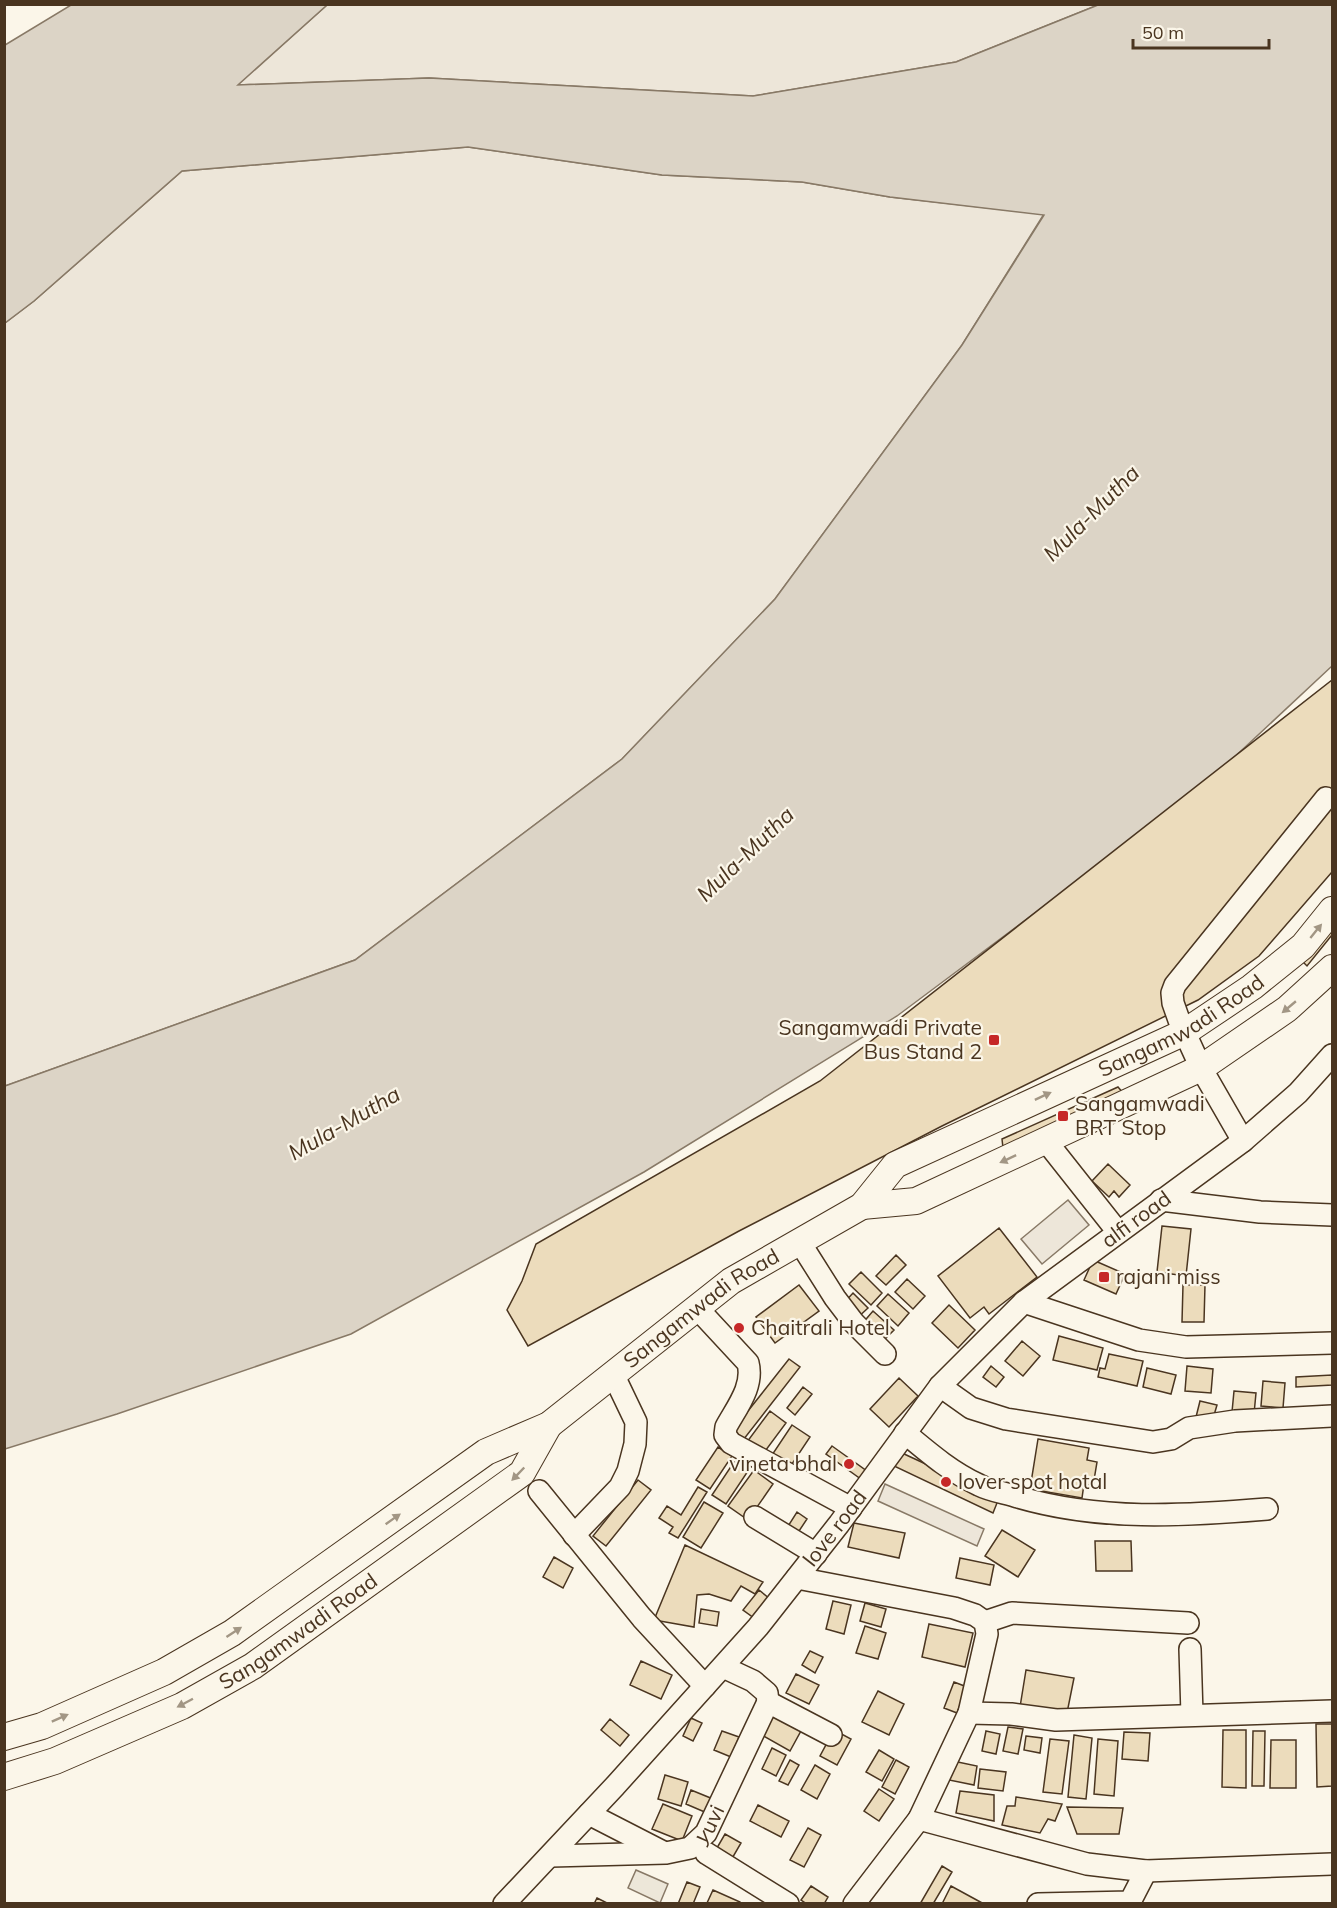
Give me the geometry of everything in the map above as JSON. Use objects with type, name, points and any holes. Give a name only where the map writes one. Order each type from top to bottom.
[{"type":"main road","name":"Sangamwadi Road","points":[[4,1737],[42,1726],[164,1672],[232,1633],[486,1452],[549,1425],[731,1281],[862,1206],[895,1165],[1185,1032],[1252,987],[1303,946],[1332,910]]},
{"type":"main road","name":"Sangamwadi Road","points":[[862,1206],[916,1201],[1201,1068],[1287,1009],[1332,968]]},
{"type":"main road","name":"Sangamwadi Road","points":[[4,1777],[55,1761],[182,1706],[252,1665],[522,1473],[549,1425]]},
{"type":"street","points":[[1243,1141],[1201,1068],[1173,1003],[1172,993],[1175,985],[1326,798]]},
{"type":"street","name":"alfi road","points":[[940,1386],[1024,1302],[1243,1141],[1298,1093],[1332,1055]]},
{"type":"street","points":[[1046,1141],[1118,1232]]},
{"type":"street","points":[[1161,1200],[1260,1212],[1332,1215]]},
{"type":"street","points":[[799,1241],[835,1298],[854,1323],[885,1354]]},
{"type":"street","points":[[1024,1302],[1139,1340],[1186,1347],[1332,1343]]},
{"type":"street","points":[[697,1308],[748,1363],[751,1375],[748,1387],[726,1427],[725,1435],[731,1443],[851,1508]]},
{"type":"street","points":[[574,1535],[620,1487],[628,1471],[635,1444],[636,1422],[613,1374]]},
{"type":"street","points":[[940,1386],[971,1408],[1006,1419],[1153,1442],[1171,1439],[1189,1428],[1235,1421],[1332,1416]]},
{"type":"street","name":"love road","points":[[507,1902],[758,1627],[851,1508],[940,1386]]},
{"type":"street","points":[[905,1433],[943,1464],[981,1486],[1044,1505],[1123,1515],[1198,1515],[1267,1509]]},
{"type":"street","points":[[539,1491],[642,1618],[705,1686]]},
{"type":"street","points":[[755,1517],[816,1554]]},
{"type":"street","points":[[797,1578],[954,1608],[975,1615],[985,1622],[987,1634],[969,1713],[919,1819],[854,1904]]},
{"type":"street","points":[[985,1622],[1012,1613],[1188,1623]]},
{"type":"street","points":[[1190,1649],[1192,1715]]},
{"type":"street","points":[[723,1667],[753,1681],[767,1693],[768,1702],[831,1735]]},
{"type":"street","name":"yuvi","points":[[551,1856],[666,1853],[690,1848],[706,1833],[768,1702]]},
{"type":"street","points":[[969,1713],[1011,1714],[1056,1720],[1332,1711]]},
{"type":"street","points":[[589,1814],[666,1853]]},
{"type":"street","points":[[919,1819],[1087,1864],[1146,1871],[1332,1864]]},
{"type":"street","points":[[706,1853],[789,1904]]},
{"type":"street","points":[[1038,1904],[1130,1903],[1146,1871]]},
{"type":"shaded area","points":[[327,5],[1098,5],[956,62],[753,96],[429,78],[237,85]]},
{"type":"shaded area","points":[[468,147],[662,175],[802,182],[890,197],[1044,214],[962,345],[775,599],[622,759],[355,960],[5,1086],[5,323],[34,301],[182,171]]},
{"type":"shaded area","points":[[1068,1200],[1089,1225],[1042,1264],[1021,1239]]},
{"type":"shaded area","points":[[885,1484],[984,1529],[977,1546],[878,1501]]},
{"type":"shaded area","points":[[636,1870],[668,1884],[660,1903],[628,1888]]},
{"type":"water","name":"Mula-Mutha","points":[[71,5],[327,5],[238,85],[429,78],[753,96],[956,62],[1098,5],[1332,5],[1332,666],[1197,792],[897,1016],[644,1172],[351,1334],[117,1414],[5,1449],[5,1086],[355,960],[622,759],[775,599],[962,345],[1044,215],[890,197],[802,182],[662,175],[468,147],[182,171],[34,301],[5,323],[5,45]]},
{"type":"building","name":"Sangamwadi Private Bus Stand 2","points":[[1332,680],[1332,872],[1259,956],[1198,1000],[942,1126],[739,1231],[528,1346],[507,1310],[522,1281],[536,1244],[820,1081]]},
{"type":"building","points":[[1332,922],[1332,935],[1307,966],[1301,960]]},
{"type":"building","name":"Sangamwadi BRT Stop","points":[[1118,1087],[1124,1094],[1003,1148],[1002,1139]]},
{"type":"building","points":[[1108,1164],[1130,1185],[1119,1197],[1114,1191],[1109,1197],[1092,1181]]},
{"type":"building","points":[[1162,1226],[1191,1229],[1186,1276],[1157,1272]]},
{"type":"building","points":[[999,1228],[1037,1277],[989,1314],[984,1307],[970,1318],[938,1276]]},
{"type":"building","points":[[896,1255],[906,1265],[886,1285],[876,1276]]},
{"type":"building","name":"rajani miss","points":[[1093,1260],[1125,1274],[1116,1294],[1084,1280]]},
{"type":"building","points":[[861,1272],[882,1293],[871,1305],[849,1284]]},
{"type":"building","points":[[907,1279],[925,1296],[913,1309],[895,1292]]},
{"type":"building","points":[[799,1285],[819,1311],[775,1343],[756,1317]]},
{"type":"building","points":[[1183,1285],[1205,1285],[1204,1322],[1182,1322]]},
{"type":"building","points":[[853,1293],[868,1308],[855,1320],[842,1305]]},
{"type":"building","points":[[888,1294],[909,1313],[898,1326],[877,1306]]},
{"type":"building","points":[[949,1305],[975,1330],[958,1348],[932,1323]]},
{"type":"building","points":[[873,1311],[894,1330],[881,1343],[861,1325]]},
{"type":"building","points":[[1059,1336],[1103,1348],[1097,1370],[1053,1360]]},
{"type":"building","points":[[1022,1341],[1040,1356],[1023,1376],[1005,1361]]},
{"type":"building","points":[[1109,1354],[1143,1361],[1137,1386],[1098,1377],[1100,1368],[1105,1369]]},
{"type":"building","points":[[789,1359],[800,1367],[740,1444],[729,1435]]},
{"type":"building","points":[[991,1366],[1004,1377],[996,1387],[983,1377]]},
{"type":"building","points":[[1187,1366],[1213,1369],[1211,1393],[1185,1391]]},
{"type":"building","points":[[1147,1368],[1176,1375],[1171,1394],[1143,1387]]},
{"type":"building","points":[[1332,1375],[1332,1385],[1296,1387],[1296,1377]]},
{"type":"building","points":[[899,1378],[918,1396],[889,1427],[870,1409]]},
{"type":"building","points":[[1263,1381],[1285,1383],[1283,1408],[1261,1406]]},
{"type":"building","points":[[803,1387],[812,1394],[795,1415],[787,1408]]},
{"type":"building","points":[[1234,1391],[1256,1393],[1254,1414],[1232,1412]]},
{"type":"building","points":[[1200,1401],[1217,1405],[1212,1422],[1196,1417]]},
{"type":"building","points":[[770,1411],[786,1423],[760,1458],[744,1446]]},
{"type":"building","points":[[792,1425],[810,1437],[788,1470],[770,1458]]},
{"type":"building","points":[[1038,1439],[1089,1448],[1087,1460],[1097,1462],[1093,1486],[1084,1484],[1082,1498],[1030,1489]]},
{"type":"building","name":"vineta bhal","points":[[832,1446],[871,1474],[865,1482],[826,1454]]},
{"type":"building","points":[[718,1447],[732,1456],[710,1489],[696,1480]]},
{"type":"building","name":"lover spot hotal","points":[[902,1453],[999,1498],[993,1513],[894,1466]]},
{"type":"building","points":[[734,1462],[748,1471],[726,1504],[712,1495]]},
{"type":"building","points":[[754,1470],[773,1484],[748,1520],[728,1506]]},
{"type":"building","points":[[638,1480],[651,1490],[606,1546],[593,1536]]},
{"type":"building","points":[[698,1487],[707,1492],[678,1538],[669,1533],[673,1527],[659,1518],[667,1506],[681,1515]]},
{"type":"building","points":[[704,1502],[723,1513],[701,1548],[683,1537]]},
{"type":"building","points":[[797,1512],[807,1519],[795,1537],[785,1531]]},
{"type":"building","points":[[854,1523],[905,1533],[899,1558],[848,1547]]},
{"type":"building","points":[[1002,1530],[1035,1550],[1018,1577],[985,1556]]},
{"type":"building","points":[[1095,1541],[1131,1541],[1132,1571],[1096,1571]]},
{"type":"building","points":[[685,1545],[763,1582],[755,1594],[741,1586],[731,1601],[709,1594],[697,1595],[694,1627],[654,1620]]},
{"type":"building","points":[[554,1557],[573,1568],[563,1588],[543,1577]]},
{"type":"building","points":[[960,1558],[994,1565],[990,1585],[956,1578]]},
{"type":"building","points":[[759,1590],[770,1599],[754,1618],[743,1610]]},
{"type":"building","points":[[833,1601],[851,1605],[844,1634],[826,1629]]},
{"type":"building","points":[[865,1603],[886,1609],[881,1627],[860,1621]]},
{"type":"building","points":[[701,1609],[719,1612],[717,1626],[699,1623]]},
{"type":"building","points":[[929,1624],[973,1633],[965,1667],[922,1657]]},
{"type":"building","points":[[865,1626],[886,1633],[878,1659],[856,1653]]},
{"type":"building","points":[[810,1651],[823,1657],[815,1673],[802,1665]]},
{"type":"building","points":[[641,1661],[672,1675],[661,1699],[630,1685]]},
{"type":"building","points":[[1026,1670],[1074,1678],[1067,1713],[1020,1707]]},
{"type":"building","points":[[796,1674],[819,1685],[809,1704],[786,1693]]},
{"type":"building","points":[[954,1682],[967,1687],[957,1713],[944,1708]]},
{"type":"building","points":[[878,1691],[904,1704],[889,1735],[862,1722]]},
{"type":"building","points":[[772,1712],[802,1729],[790,1751],[760,1734]]},
{"type":"building","points":[[691,1718],[702,1723],[693,1741],[683,1736]]},
{"type":"building","points":[[610,1719],[629,1735],[620,1746],[601,1730]]},
{"type":"building","points":[[1316,1724],[1332,1724],[1332,1786],[1317,1787]]},
{"type":"building","points":[[1008,1727],[1023,1729],[1018,1754],[1003,1751]]},
{"type":"building","points":[[834,1730],[851,1739],[837,1765],[820,1756]]},
{"type":"building","points":[[1223,1730],[1246,1730],[1246,1788],[1222,1787]]},
{"type":"building","points":[[722,1731],[739,1737],[731,1757],[714,1750]]},
{"type":"building","points":[[986,1731],[1000,1734],[996,1754],[982,1751]]},
{"type":"building","points":[[1253,1731],[1265,1731],[1264,1786],[1252,1786]]},
{"type":"building","points":[[1124,1732],[1150,1733],[1148,1761],[1122,1759]]},
{"type":"building","points":[[1074,1735],[1092,1738],[1086,1799],[1068,1797]]},
{"type":"building","points":[[1026,1736],[1042,1738],[1040,1753],[1024,1750]]},
{"type":"building","points":[[1050,1739],[1069,1741],[1062,1794],[1043,1792]]},
{"type":"building","points":[[1098,1739],[1118,1741],[1114,1796],[1094,1794]]},
{"type":"building","points":[[1271,1740],[1296,1740],[1296,1788],[1270,1788]]},
{"type":"building","points":[[772,1748],[786,1755],[776,1776],[762,1769]]},
{"type":"building","points":[[879,1750],[894,1759],[882,1781],[866,1772]]},
{"type":"building","points":[[790,1760],[799,1765],[788,1785],[779,1781]]},
{"type":"building","points":[[896,1760],[909,1767],[895,1794],[882,1787]]},
{"type":"building","points":[[953,1761],[977,1766],[974,1785],[949,1780]]},
{"type":"building","points":[[815,1765],[830,1774],[817,1799],[801,1790]]},
{"type":"building","points":[[980,1769],[1006,1772],[1003,1791],[978,1788]]},
{"type":"building","points":[[665,1775],[688,1782],[681,1806],[658,1799]]},
{"type":"building","points":[[879,1789],[894,1799],[879,1821],[864,1811]]},
{"type":"building","points":[[691,1790],[713,1799],[707,1813],[686,1804]]},
{"type":"building","points":[[960,1791],[994,1795],[994,1821],[956,1813]]},
{"type":"building","points":[[1016,1797],[1062,1804],[1055,1821],[1048,1819],[1040,1833],[1002,1825],[1007,1806],[1015,1806]]},
{"type":"building","points":[[663,1804],[692,1816],[682,1841],[652,1829]]},
{"type":"building","points":[[758,1805],[789,1821],[781,1837],[750,1821]]},
{"type":"building","points":[[1067,1807],[1123,1808],[1119,1834],[1077,1834]]},
{"type":"building","points":[[808,1828],[821,1835],[804,1867],[790,1860]]},
{"type":"building","points":[[725,1834],[741,1843],[730,1862],[714,1853]]},
{"type":"building","points":[[942,1866],[952,1872],[933,1904],[920,1904]]},
{"type":"building","points":[[687,1882],[700,1887],[693,1904],[678,1904]]},
{"type":"building","points":[[811,1886],[828,1897],[824,1904],[807,1904],[801,1900]]},
{"type":"building","points":[[951,1886],[984,1904],[942,1904]]},
{"type":"building","points":[[713,1890],[740,1902],[740,1904],[707,1903]]},
{"type":"building","points":[[597,1898],[609,1904],[594,1904]]},
{"type":"place","name":"Sangamwadi Private Bus Stand 2","points":[[994,1040]]},
{"type":"place","name":"Sangamwadi BRT Stop","points":[[1063,1116]]},
{"type":"place","name":"rajani miss","points":[[1104,1277]]},
{"type":"place","name":"Chaitrali Hotel","points":[[739,1328]]},
{"type":"place","name":"vineta bhal","points":[[849,1464]]},
{"type":"place","name":"lover spot hotal","points":[[946,1482]]}]
